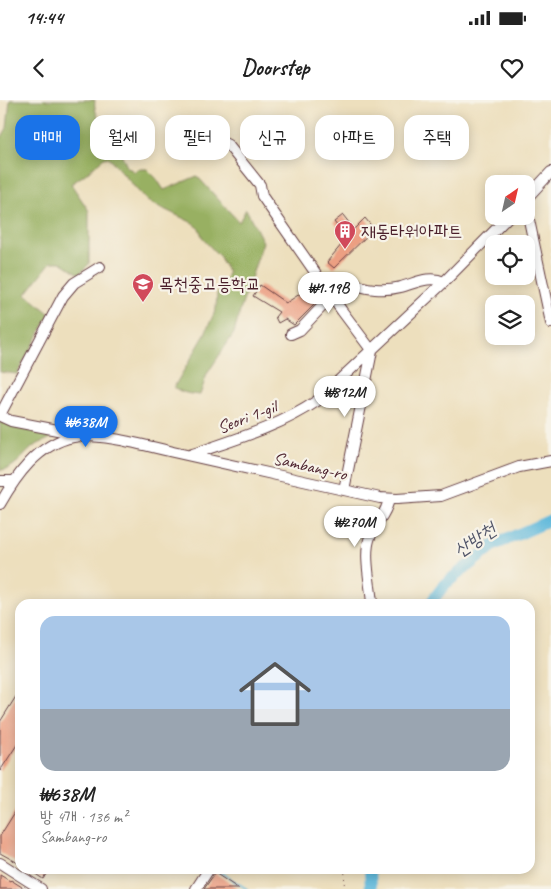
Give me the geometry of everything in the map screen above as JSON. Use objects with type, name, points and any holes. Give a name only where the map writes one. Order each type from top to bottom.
[{"type":"street","points":[[230,148],[260,185],[262,196],[372,351],[344,490]]},
{"type":"street","points":[[535,189],[551,172]]},
{"type":"street","name":"Seori 1-gil","points":[[189,456],[246,436],[300,413],[317,401],[444,282],[500,225]]},
{"type":"street","points":[[530,225],[551,323]]},
{"type":"street","name":"Sambang-ro","points":[[100,267],[74,282],[63,296],[0,416],[11,421],[189,456],[388,499],[441,496],[531,464],[551,461]]},
{"type":"street","points":[[291,334],[300,330],[332,296],[350,282],[356,285],[379,289],[398,288],[426,279],[436,279],[444,282]]},
{"type":"street","name":"Sambang-ro","points":[[0,504],[13,481],[41,452],[60,441],[73,437],[87,436]]},
{"type":"street","name":"Sambang-ro","points":[[525,467],[533,470],[551,467]]},
{"type":"street","points":[[0,480],[13,481]]},
{"type":"street","points":[[372,599],[367,550],[368,540],[387,509],[388,499]]},
{"type":"street","points":[[0,863],[15,873]]},
{"type":"street","points":[[17,874],[41,889]]},
{"type":"street","points":[[196,889],[206,874]]},
{"type":"path","points":[[344,889],[345,874]]},
{"type":"green space","points":[[10,100],[95,100],[97,115],[90,115],[90,160],[102,160],[71,184],[89,211],[89,264],[79,274],[61,262],[51,262],[26,294],[50,314],[17,374],[0,372],[0,140],[7,128]]},
{"type":"green space","points":[[111,160],[124,160],[127,167],[135,172],[138,169],[147,169],[164,190],[197,176],[239,222],[246,209],[263,242],[234,333],[207,374],[200,395],[189,394],[174,387],[203,338],[216,309],[217,293],[223,286],[228,273],[220,257],[203,239],[199,228],[193,223],[147,201]]},
{"type":"green space","points":[[0,420],[53,432],[54,435],[33,447],[10,468],[0,470]]},
{"type":"building","name":"재동타워아파트","points":[[343,215],[354,229],[365,218],[374,229],[334,268],[327,262],[347,238],[334,222]]},
{"type":"building","points":[[260,285],[286,303],[309,288],[319,300],[294,325],[285,319],[278,323],[275,317],[279,312],[253,296]]},
{"type":"building","points":[[15,698],[15,748],[0,771],[0,722]]},
{"type":"building","points":[[15,812],[15,861],[0,853],[0,836]]},
{"type":"building","points":[[36,874],[46,874],[43,879]]},
{"type":"building","points":[[214,874],[216,874],[239,889],[204,889]]},
{"type":"building","points":[[0,875],[11,880],[25,889],[0,889]]},
{"type":"waterway","name":"산방천","points":[[434,599],[445,584],[494,545],[551,520]]},
{"type":"waterway","points":[[223,874],[247,889]]},
{"type":"waterway","name":"산방천","points":[[370,874],[371,889]]},
{"type":"place","name":"재동타워아파트","points":[[345,250]]},
{"type":"place","name":"목천중고등학교","points":[[143,303]]}]
